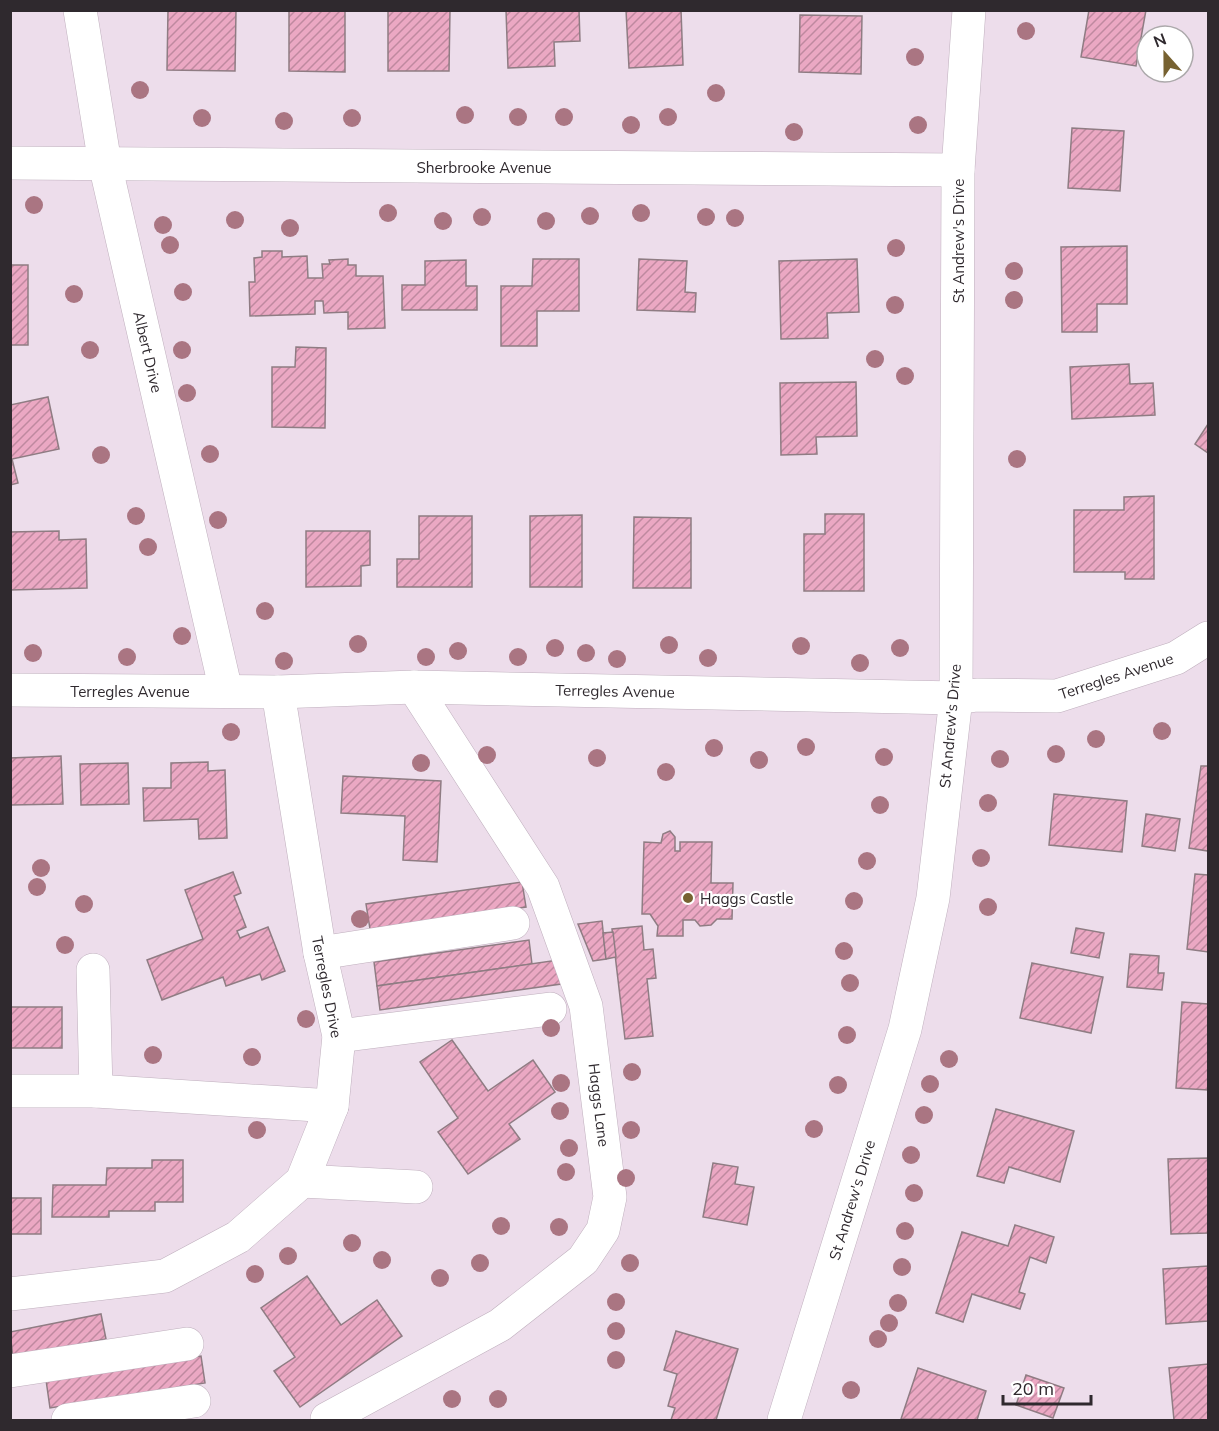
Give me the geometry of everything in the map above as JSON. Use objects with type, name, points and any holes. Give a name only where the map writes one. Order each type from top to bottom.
[{"type":"street","name":"Albert Drive","points":[[80,10],[105,164],[226,691]]},
{"type":"street","name":"St Andrew's Drive","points":[[784,1420],[905,1029],[933,898],[956,698],[958,170],[969,10]]},
{"type":"street","name":"Sherbrooke Avenue","points":[[10,163],[958,170]]},
{"type":"street","name":"Terregles Avenue","points":[[10,690],[278,692],[414,687],[956,698],[1057,696],[1176,658],[1209,638]]},
{"type":"street","name":"Haggs Lane","points":[[327,1419],[509,1318],[583,1260],[603,1230],[610,1197],[586,1006],[543,888],[414,687]]},
{"type":"street","name":"Terregles Drive","points":[[278,692],[320,953],[339,1036],[332,1107],[302,1181]]},
{"type":"street","points":[[320,953],[513,924]]},
{"type":"street","points":[[93,970],[96,1091]]},
{"type":"street","points":[[339,1036],[550,1009]]},
{"type":"street","points":[[10,1091],[96,1091],[332,1107]]},
{"type":"street","points":[[10,1294],[165,1276],[238,1237],[302,1181],[416,1187]]},
{"type":"street","points":[[10,1371],[187,1344]]},
{"type":"street","points":[[68,1420],[194,1401]]},
{"type":"building","points":[[168,10],[236,10],[235,71],[167,70]]},
{"type":"building","points":[[289,10],[345,10],[345,72],[289,71]]},
{"type":"building","points":[[388,10],[450,10],[449,71],[388,71]]},
{"type":"building","points":[[506,10],[579,10],[580,41],[554,42],[555,66],[508,68]]},
{"type":"building","points":[[626,10],[681,10],[683,65],[629,68]]},
{"type":"building","points":[[1089,10],[1146,10],[1144,24],[1135,24],[1135,66],[1081,57]]},
{"type":"building","points":[[800,15],[862,16],[861,74],[799,72]]},
{"type":"building","points":[[1072,128],[1124,131],[1120,191],[1068,188]]},
{"type":"building","points":[[1127,246],[1127,304],[1097,304],[1097,332],[1062,332],[1061,247]]},
{"type":"building","points":[[262,251],[282,251],[282,257],[307,256],[308,278],[323,278],[322,264],[330,264],[329,260],[348,259],[348,265],[356,265],[356,276],[383,276],[385,328],[348,329],[348,312],[324,313],[323,301],[315,301],[315,314],[250,316],[249,282],[255,282],[254,258],[262,257]]},
{"type":"building","points":[[533,259],[579,259],[579,311],[537,311],[537,346],[501,346],[501,286],[532,286]]},
{"type":"building","points":[[639,259],[687,261],[685,292],[696,293],[695,312],[637,310]]},
{"type":"building","points":[[857,259],[859,312],[827,313],[828,338],[781,339],[779,261]]},
{"type":"building","points":[[466,260],[466,286],[477,286],[477,310],[402,310],[402,285],[425,285],[425,261]]},
{"type":"building","points":[[10,265],[28,265],[28,345],[10,345]]},
{"type":"building","points":[[296,347],[326,348],[325,428],[272,427],[272,367],[295,367]]},
{"type":"building","points":[[1129,364],[1130,384],[1153,383],[1155,415],[1072,419],[1070,367]]},
{"type":"building","points":[[856,382],[857,436],[816,437],[817,454],[781,455],[780,383]]},
{"type":"building","points":[[48,397],[59,449],[12,459],[18,483],[10,485],[10,405]]},
{"type":"building","points":[[1208,424],[1208,453],[1195,444]]},
{"type":"building","points":[[1154,496],[1154,579],[1125,579],[1125,572],[1074,572],[1074,510],[1124,510],[1124,497]]},
{"type":"building","points":[[825,514],[864,514],[864,591],[804,591],[804,534],[825,534]]},
{"type":"building","points":[[582,515],[582,587],[530,587],[530,516]]},
{"type":"building","points":[[419,516],[472,516],[472,587],[397,587],[397,559],[419,559]]},
{"type":"building","points":[[634,517],[691,518],[691,588],[633,588]]},
{"type":"building","points":[[59,531],[59,540],[86,539],[87,588],[10,590],[10,532]]},
{"type":"building","points":[[306,531],[370,531],[370,565],[361,566],[361,586],[306,587]]},
{"type":"building","points":[[61,756],[63,804],[11,805],[10,758]]},
{"type":"building","points":[[208,762],[208,771],[225,770],[227,838],[199,839],[198,819],[144,821],[143,788],[171,788],[171,763]]},
{"type":"building","points":[[128,763],[129,804],[81,805],[80,764]]},
{"type":"building","points":[[1201,766],[1208,766],[1208,851],[1189,848]]},
{"type":"building","points":[[343,776],[441,781],[437,862],[403,860],[405,816],[341,813]]},
{"type":"building","points":[[1054,794],[1127,801],[1122,852],[1049,845]]},
{"type":"building","points":[[1146,814],[1180,819],[1175,851],[1142,846]]},
{"type":"building","name":"Haggs Castle","points":[[670,831],[675,837],[675,851],[680,851],[680,842],[712,842],[711,883],[733,883],[732,919],[717,919],[711,925],[700,926],[695,920],[683,920],[683,936],[657,936],[658,926],[650,914],[642,914],[644,842],[661,843],[663,834]]},
{"type":"building","points":[[233,872],[241,893],[234,896],[246,927],[237,931],[240,938],[268,927],[285,971],[262,980],[260,974],[226,986],[223,977],[162,1000],[147,960],[203,939],[185,890]]},
{"type":"building","points":[[1195,874],[1208,875],[1208,952],[1187,949]]},
{"type":"building","points":[[522,882],[526,907],[370,929],[366,904]]},
{"type":"building","points":[[602,921],[606,959],[593,961],[578,924]]},
{"type":"building","points":[[642,926],[644,950],[653,949],[656,978],[647,979],[653,1036],[625,1039],[612,929]]},
{"type":"building","points":[[1076,928],[1104,933],[1099,958],[1071,953]]},
{"type":"building","points":[[613,932],[616,957],[606,959],[603,933]]},
{"type":"building","points":[[529,940],[532,964],[377,986],[374,962]]},
{"type":"building","points":[[1130,954],[1159,956],[1158,973],[1164,973],[1162,990],[1127,987]]},
{"type":"building","points":[[558,960],[561,984],[380,1010],[377,986]]},
{"type":"building","points":[[1032,963],[1103,977],[1091,1033],[1020,1018]]},
{"type":"building","points":[[1182,1002],[1208,1004],[1208,1090],[1176,1088]]},
{"type":"building","points":[[10,1007],[62,1007],[62,1048],[10,1048]]},
{"type":"building","points":[[452,1040],[488,1091],[533,1060],[555,1092],[509,1124],[520,1139],[468,1174],[438,1132],[458,1118],[420,1062]]},
{"type":"building","points":[[996,1109],[1074,1131],[1060,1182],[1009,1167],[1004,1183],[977,1176]]},
{"type":"building","points":[[1208,1158],[1208,1233],[1171,1234],[1168,1159]]},
{"type":"building","points":[[152,1160],[183,1160],[183,1202],[155,1202],[155,1211],[109,1211],[109,1217],[52,1217],[53,1185],[106,1185],[107,1168],[152,1168]]},
{"type":"building","points":[[713,1163],[738,1167],[735,1184],[754,1187],[747,1225],[703,1217]]},
{"type":"building","points":[[10,1198],[41,1198],[41,1234],[10,1234]]},
{"type":"building","points":[[1015,1225],[1054,1237],[1046,1263],[1030,1257],[1019,1292],[1025,1294],[1020,1309],[972,1294],[963,1322],[936,1313],[962,1232],[1008,1246]]},
{"type":"building","points":[[1208,1266],[1208,1321],[1166,1324],[1163,1269]]},
{"type":"building","points":[[307,1276],[341,1325],[377,1300],[402,1336],[300,1407],[274,1371],[295,1357],[261,1308]]},
{"type":"building","points":[[101,1314],[106,1339],[13,1358],[10,1332]]},
{"type":"building","points":[[676,1331],[738,1349],[716,1420],[671,1420],[675,1408],[668,1406],[677,1374],[664,1370]]},
{"type":"building","points":[[201,1356],[205,1383],[50,1408],[46,1380]]},
{"type":"building","points":[[1208,1364],[1208,1420],[1174,1420],[1169,1368]]},
{"type":"building","points":[[918,1368],[986,1391],[977,1420],[901,1419]]},
{"type":"building","points":[[1026,1375],[1064,1388],[1053,1418],[1016,1405]]},
{"type":"place","name":"Haggs Castle","points":[[688,898]]}]
